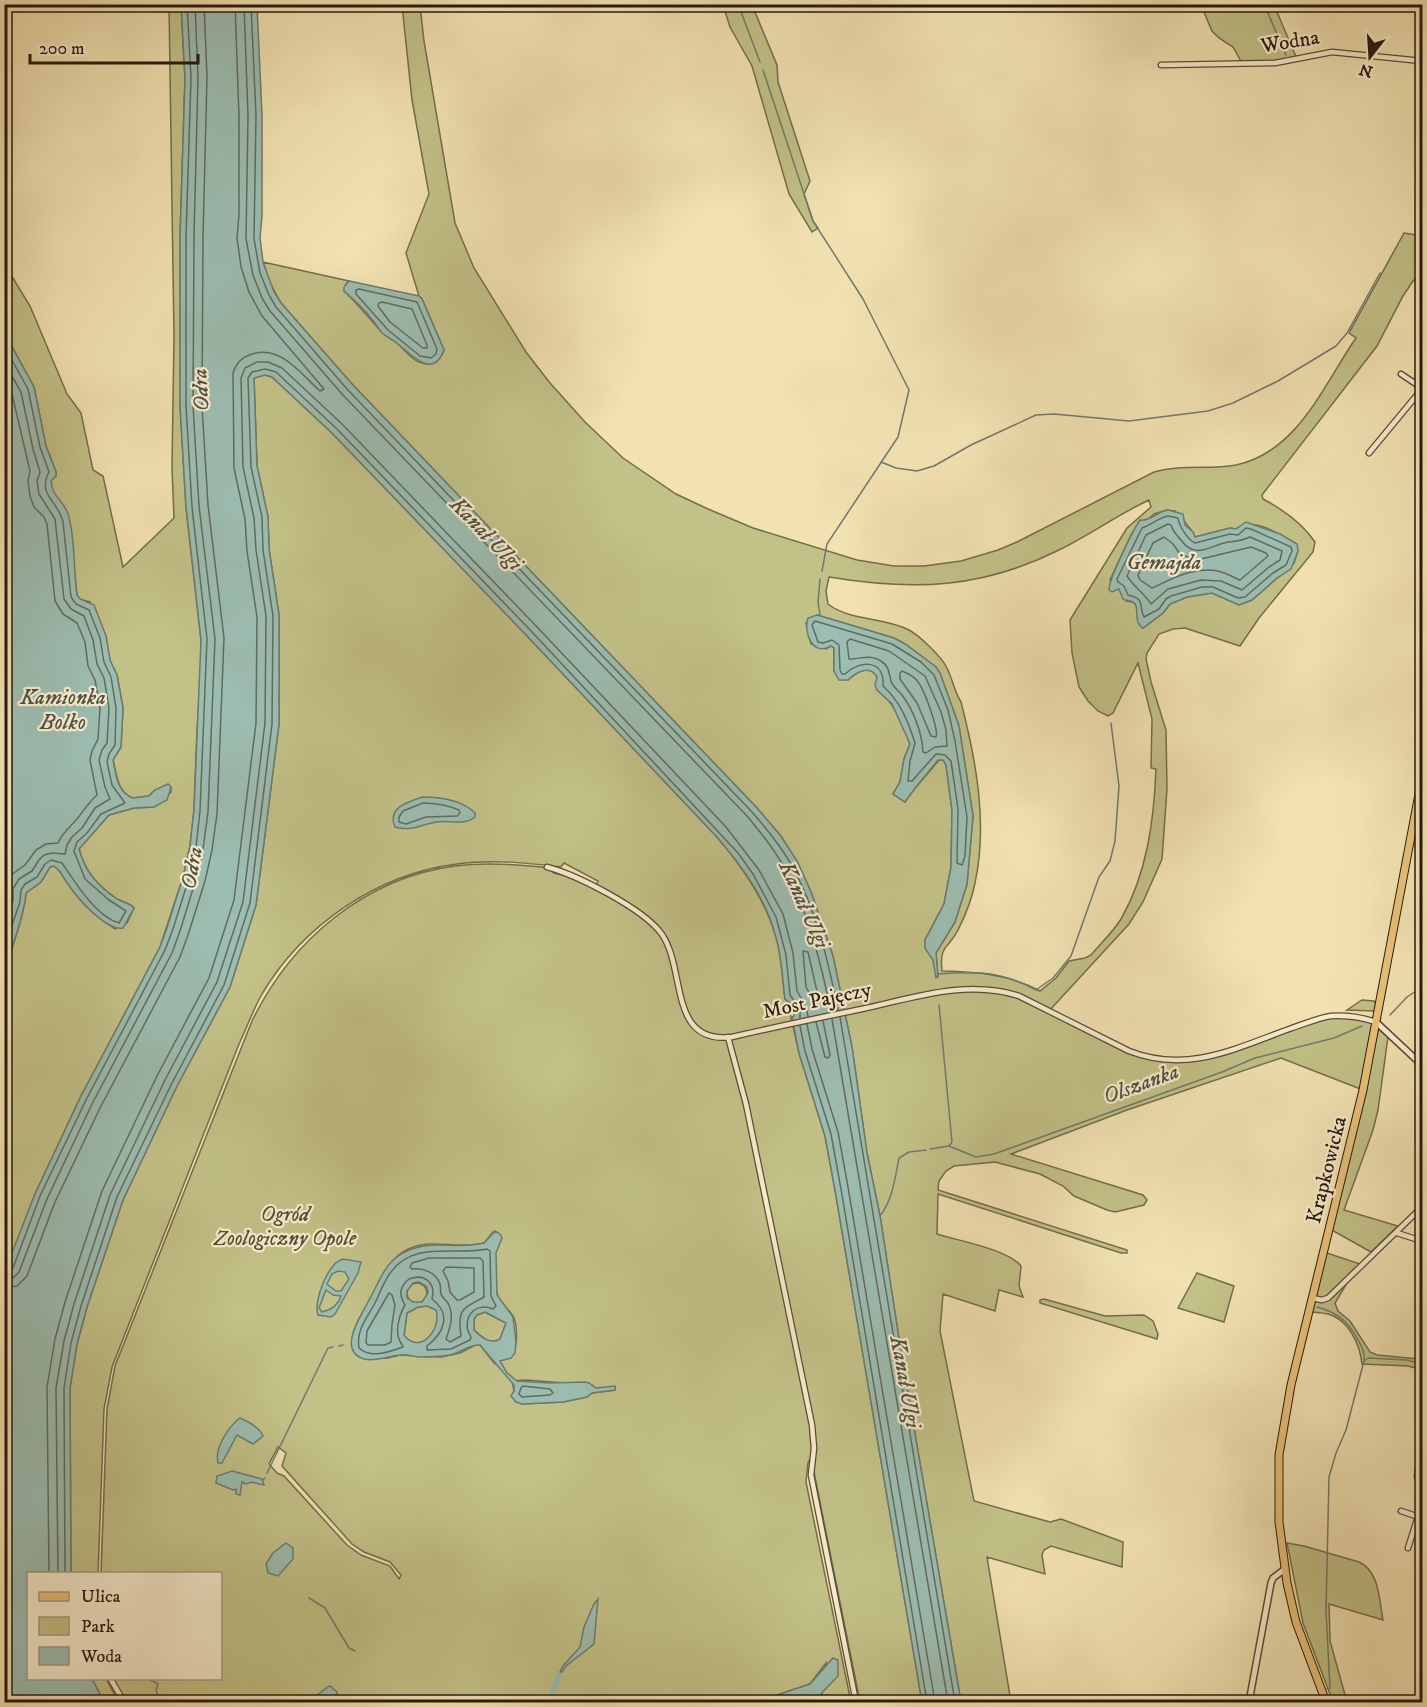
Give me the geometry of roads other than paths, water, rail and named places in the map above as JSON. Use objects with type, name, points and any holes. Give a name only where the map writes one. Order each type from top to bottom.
[{"type":"main road","name":"Krapkowicka","points":[[1326,1702],[1296,1622],[1284,1569],[1279,1522],[1279,1455],[1286,1406],[1347,1160],[1376,1022],[1422,778]]},
{"type":"street","name":"Wodna","points":[[1161,65],[1275,63],[1332,52],[1422,61]]},
{"type":"street","points":[[1369,453],[1422,389],[1401,374]]},
{"type":"street","points":[[547,867],[560,870],[623,902],[650,920],[661,933],[672,953],[682,1006],[688,1020],[704,1033],[730,1037],[746,1104],[812,1425],[814,1448],[811,1475],[856,1702]]},
{"type":"street","name":"Most Pajęczy","points":[[730,1037],[961,988],[1010,993],[1129,1051],[1166,1061],[1205,1059],[1330,1017],[1353,1016],[1376,1022]]},
{"type":"street","points":[[1376,1022],[1422,1065]]},
{"type":"street","points":[[1312,1298],[1322,1300],[1328,1298],[1422,1207]]},
{"type":"street","points":[[1397,1233],[1422,1241]]},
{"type":"street","points":[[1422,1440],[1417,1477],[1422,1479]]},
{"type":"street","points":[[1408,1548],[1420,1517],[1422,1504]]},
{"type":"street","points":[[1401,1511],[1420,1517]]},
{"type":"street","points":[[1249,1702],[1270,1583],[1284,1569]]},
{"type":"street","points":[[111,1680],[124,1702]]},
{"type":"water","points":[[181,5],[257,5],[262,116],[260,238],[263,262],[274,292],[352,384],[757,808],[780,835],[797,861],[811,892],[833,956],[852,1047],[867,1153],[880,1216],[961,1702],[922,1702],[825,1136],[799,1053],[792,1017],[794,1012],[791,1011],[790,1003],[785,999],[780,958],[771,920],[759,894],[716,836],[528,637],[332,433],[272,377],[265,375],[254,378],[257,466],[268,517],[269,549],[279,615],[279,724],[256,905],[230,987],[177,1086],[123,1200],[87,1307],[77,1344],[70,1388],[71,1572],[27,1572],[27,1680],[93,1680],[104,1702],[5,1702],[4,1273],[35,1194],[80,1098],[160,947],[183,877],[190,846],[194,810],[201,640],[186,507],[180,406],[180,237],[185,78]]},
{"type":"water","points":[[349,281],[419,296],[444,350],[439,359],[434,363],[422,362],[382,333],[365,311],[344,291]]},
{"type":"water","name":"Kamionka Bolko","points":[[5,334],[34,387],[46,446],[56,472],[56,476],[51,481],[52,487],[66,509],[71,524],[77,595],[80,599],[94,605],[106,636],[110,660],[117,675],[123,708],[121,747],[113,760],[118,782],[124,792],[133,798],[149,796],[155,790],[168,784],[171,787],[167,800],[154,807],[134,808],[109,815],[79,849],[85,865],[98,884],[117,899],[134,908],[123,928],[116,928],[100,919],[72,890],[58,869],[50,867],[41,882],[26,893],[23,913],[5,975]]},
{"type":"water","name":"Gemajda","points":[[1168,510],[1183,514],[1185,525],[1195,537],[1230,528],[1236,529],[1246,522],[1280,534],[1297,544],[1298,551],[1291,569],[1252,600],[1239,605],[1212,593],[1187,597],[1170,604],[1163,613],[1143,628],[1138,622],[1135,604],[1123,599],[1119,589],[1112,592],[1109,590],[1110,585],[1140,520],[1147,520]]},
{"type":"water","points":[[817,615],[894,638],[936,667],[959,726],[973,816],[967,884],[955,922],[936,953],[938,977],[936,978],[933,960],[925,948],[925,940],[944,904],[951,867],[952,810],[946,765],[943,760],[938,760],[905,802],[893,794],[900,782],[904,759],[910,744],[892,704],[877,690],[875,685],[877,677],[874,673],[867,670],[855,674],[848,680],[839,680],[834,671],[834,648],[831,646],[825,649],[819,648],[811,642],[807,630],[808,618]]},
{"type":"water","points":[[422,797],[457,802],[475,813],[475,817],[462,822],[437,822],[406,829],[395,827],[393,820],[396,810]]},
{"type":"water","points":[[495,1231],[502,1238],[496,1253],[497,1295],[513,1317],[516,1342],[515,1353],[511,1358],[500,1361],[507,1373],[517,1381],[585,1382],[596,1388],[615,1386],[615,1390],[592,1393],[587,1397],[563,1402],[522,1404],[516,1402],[511,1396],[514,1385],[480,1345],[438,1357],[402,1355],[369,1360],[356,1354],[352,1348],[353,1332],[380,1279],[393,1260],[416,1247],[465,1246],[484,1243]],"holes":[[[419,1282],[427,1287],[428,1293],[422,1302],[413,1302],[407,1298],[407,1291],[413,1283]],[[427,1306],[436,1310],[437,1317],[433,1332],[428,1338],[417,1343],[410,1341],[404,1335],[407,1313],[418,1307]],[[485,1312],[506,1323],[500,1339],[489,1341],[474,1330],[474,1319]]]},
{"type":"water","points":[[343,1259],[361,1262],[358,1273],[335,1314],[331,1317],[318,1315],[318,1301],[323,1283],[337,1262]],"holes":[[[338,1271],[345,1272],[349,1279],[341,1291],[336,1291],[327,1284],[332,1274]],[[326,1290],[333,1295],[341,1296],[334,1307],[322,1312],[319,1308]]]},
{"type":"water","points":[[240,1418],[257,1428],[263,1436],[253,1444],[237,1435],[222,1463],[218,1463],[220,1444],[231,1426]]},
{"type":"water","points":[[232,1471],[262,1479],[264,1485],[242,1482],[240,1495],[236,1494],[236,1489],[233,1490],[216,1483],[217,1476]]},
{"type":"water","points":[[286,1543],[293,1548],[293,1559],[278,1576],[268,1573],[266,1564],[273,1553]]},
{"type":"water","points":[[598,1599],[594,1644],[566,1666],[556,1680],[563,1666],[580,1647],[584,1627]]},
{"type":"water","points":[[833,1658],[838,1660],[838,1676],[813,1702],[756,1702],[810,1684]]},
{"type":"water","points":[[330,1686],[337,1692],[336,1697],[342,1702],[310,1702],[323,1691]]},
{"type":"waterway","points":[[738,4],[760,62]]},
{"type":"waterway","points":[[1264,4],[1286,55]]},
{"type":"waterway","points":[[763,70],[813,221],[863,299],[909,390],[898,437],[827,544],[822,571]]},
{"type":"waterway","points":[[881,462],[896,468],[917,471],[934,466],[971,445],[1036,415],[1054,414],[1129,421],[1208,411],[1233,403],[1278,381],[1336,346],[1347,333],[1380,273]]},
{"type":"waterway","points":[[820,579],[818,602],[820,615]]},
{"type":"waterway","points":[[937,974],[988,974],[1012,979],[1036,990],[1053,978],[1071,956],[1099,877],[1110,861],[1115,841],[1119,786],[1111,723]]},
{"type":"waterway","name":"Olszanka","points":[[1390,1015],[1407,997],[1422,987]]},
{"type":"waterway","points":[[939,1005],[952,1142],[949,1146]]},
{"type":"waterway","name":"Olszanka","points":[[930,1149],[949,1146],[976,1157],[994,1154],[1255,1058],[1334,1038],[1362,1026]]},
{"type":"waterway","name":"Olszanka","points":[[880,1216],[891,1195],[899,1158],[909,1152],[926,1150]]},
{"type":"waterway","points":[[1317,1307],[1337,1315],[1347,1324],[1363,1348],[1364,1360]]},
{"type":"waterway","points":[[339,1346],[343,1345]]},
{"type":"waterway","points":[[267,1473],[328,1348],[333,1347]]},
{"type":"waterway","points":[[1327,1689],[1330,1688],[1326,1611],[1329,1477],[1336,1453],[1346,1430],[1364,1361],[1368,1358],[1407,1360],[1422,1364]]},
{"type":"waterway","points":[[309,1598],[325,1608],[349,1648],[355,1651]]},
{"type":"waterway","points":[[549,1702],[559,1675]]},
{"type":"waterway","points":[[150,1680],[158,1684],[156,1690],[160,1702]]},
{"type":"waterway","points":[[1313,1696],[1316,1702]]},
{"type":"water label","name":"Odra","points":[[201,390]]},
{"type":"water label","name":"Kanał Ulgi","points":[[486,534]]},
{"type":"water label","name":"Odra","points":[[192,868]]},
{"type":"water label","name":"Kanał Ulgi","points":[[804,905]]},
{"type":"water label","name":"Kanał Ulgi","points":[[905,1382]]},
{"type":"park label","name":"Ogród Zoologiczny Opole","points":[[285,1227]]}]
